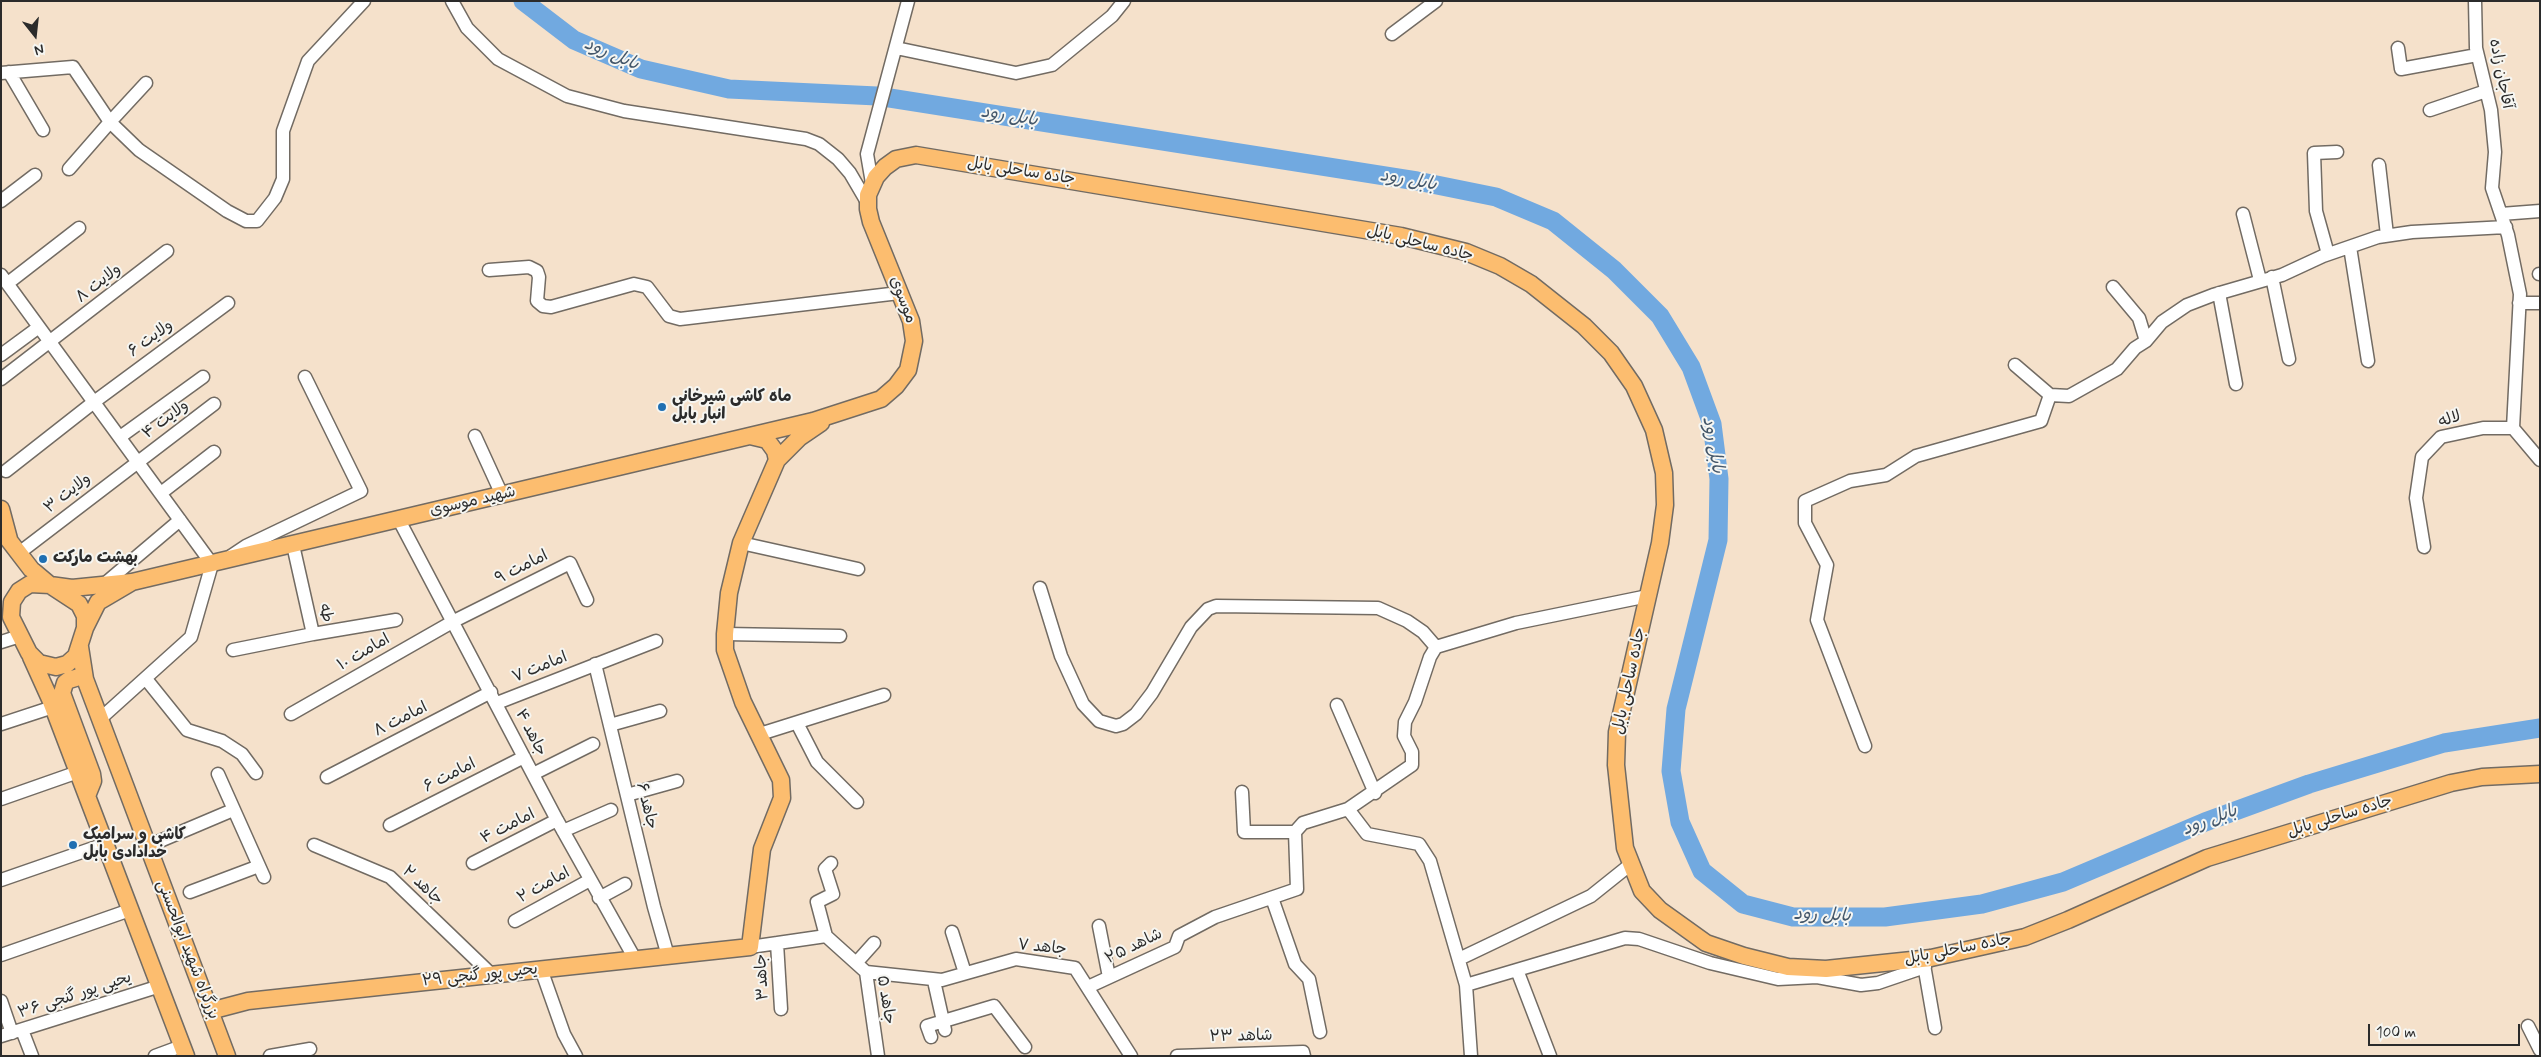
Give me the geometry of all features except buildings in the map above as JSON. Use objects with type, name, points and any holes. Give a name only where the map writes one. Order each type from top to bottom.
[{"type":"main road","name":"جاده ساحلی بابل","points":[[872,182],[880,171],[891,163],[903,157],[916,155],[1401,236],[1466,252],[1500,266],[1531,284],[1584,326],[1611,353],[1634,386],[1654,430],[1664,473],[1665,506],[1648,596],[1617,732],[1616,765],[1624,839],[1642,891],[1660,910],[1706,943],[1744,956],[1788,967],[1826,969],[1924,963],[2025,937],[2207,858],[2451,783],[2482,777],[2540,774]]},
{"type":"main road","name":"موسوی","points":[[813,421],[881,398],[896,386],[908,370],[913,351],[913,331],[871,222],[867,202],[872,182]]},
{"type":"main road","points":[[750,947],[762,849],[782,798],[781,780],[744,702],[726,650],[725,634],[729,593],[740,543],[777,460],[799,438],[843,412]]},
{"type":"main road","name":"شهید موسوی","points":[[50,585],[65,588],[132,582],[813,421]]},
{"type":"main road","points":[[750,436],[767,440],[775,450],[777,460]]},
{"type":"main road","points":[[1,509],[10,542],[34,572],[79,604],[85,616],[85,628],[80,646],[72,660],[56,667],[39,663],[29,653]]},
{"type":"main road","name":"شهید موسوی","points":[[85,628],[98,602],[132,582]]},
{"type":"main road","points":[[12,617],[12,602],[19,590],[30,584],[50,585]]},
{"type":"main road","points":[[1,596],[53,707],[184,1051]]},
{"type":"main road","name":"بزرگراه شهید ابوالحسنی","points":[[80,646],[85,679],[227,1056]]},
{"type":"main road","points":[[85,679],[79,677],[69,680],[65,684],[62,694],[92,774],[93,781],[87,796]]},
{"type":"main road","name":"یحیی پور گنجی ۲۹","points":[[210,1011],[240,1002],[750,947]]},
{"type":"street","points":[[43,130],[5,73],[73,67],[110,122],[139,150],[227,211],[246,221],[257,221],[275,198],[283,179],[283,131],[308,62],[364,1]]},
{"type":"street","points":[[452,1],[467,28],[498,59],[567,96],[624,111],[806,139],[819,144],[838,159],[850,173],[867,202]]},
{"type":"street","points":[[872,182],[867,162],[871,135],[908,1]]},
{"type":"street","points":[[896,48],[1016,73],[1052,65],[1112,16],[1124,1]]},
{"type":"street","points":[[1392,34],[1436,1]]},
{"type":"street","name":"آقاجان زاده","points":[[2475,1],[2478,55],[2491,110],[2495,152],[2492,188],[2506,227],[2520,294],[2513,428]]},
{"type":"street","points":[[2398,48],[2401,69],[2478,55]]},
{"type":"street","points":[[69,170],[146,83]]},
{"type":"street","points":[[2430,110],[2486,91]]},
{"type":"street","points":[[2328,254],[2316,211],[2314,153],[2337,152]]},
{"type":"street","points":[[2379,165],[2387,236]]},
{"type":"street","points":[[1,201],[35,175]]},
{"type":"street","points":[[2501,214],[2540,211]]},
{"type":"street","points":[[2243,214],[2266,279],[2289,359]]},
{"type":"street","points":[[2015,364],[2050,395],[2069,396],[2118,369],[2135,348],[2146,340],[2162,322],[2187,305],[2266,279],[2328,254],[2387,236],[2506,227]]},
{"type":"street","points":[[79,228],[4,279],[180,520],[217,563]]},
{"type":"street","points":[[2350,247],[2368,360]]},
{"type":"street","name":"ولایت ۸","points":[[1,379],[168,251]]},
{"type":"street","points":[[489,270],[529,267],[537,271],[539,277],[537,301],[543,306],[551,307],[634,284],[647,287],[669,316],[680,320],[899,292]]},
{"type":"street","points":[[2112,287],[2139,318],[2146,340]]},
{"type":"street","points":[[2219,293],[2236,384]]},
{"type":"street","name":"ولایت ۶","points":[[6,471],[94,402],[228,303]]},
{"type":"street","points":[[2520,303],[2540,303]]},
{"type":"street","points":[[1,355],[39,327]]},
{"type":"street","points":[[120,437],[203,377]]},
{"type":"street","points":[[100,718],[191,637],[217,563],[246,546],[361,491],[305,377]]},
{"type":"street","points":[[1864,746],[1817,620],[1827,565],[1805,523],[1805,501],[1850,481],[1886,475],[1916,456],[2040,421],[2050,395]]},
{"type":"street","name":"ولایت ۴","points":[[138,461],[214,404]]},
{"type":"street","name":"لاله","points":[[2424,547],[2416,498],[2422,457],[2441,437],[2483,428],[2513,428]]},
{"type":"street","points":[[2513,428],[2540,460]]},
{"type":"street","points":[[475,436],[502,495]]},
{"type":"street","points":[[161,493],[214,452]]},
{"type":"street","name":"ولایت ۳","points":[[10,542],[138,461]]},
{"type":"street","points":[[102,586],[180,520]]},
{"type":"street","name":"جاهد ۴","points":[[400,520],[560,826],[635,959]]},
{"type":"street","points":[[740,543],[858,569]]},
{"type":"street","name":"طه","points":[[293,545],[312,634],[396,620]]},
{"type":"street","name":"امامت ۹","points":[[454,621],[570,563],[587,600]]},
{"type":"street","points":[[1040,588],[1071,680],[1089,713],[1107,725],[1123,724],[1136,714],[1152,693],[1191,627],[1208,609],[1216,606],[1378,608],[1407,621],[1422,632],[1436,647]]},
{"type":"street","points":[[1242,792],[1244,832],[1295,832],[1303,824],[1348,809],[1375,793],[1412,765],[1412,752],[1404,736],[1405,722],[1415,702],[1430,657],[1436,647],[1516,623],[1648,596]]},
{"type":"street","name":"امامت ۱۰","points":[[291,714],[454,621]]},
{"type":"street","points":[[233,650],[312,634]]},
{"type":"street","points":[[725,634],[840,636]]},
{"type":"street","points":[[1,642],[20,636]]},
{"type":"street","name":"امامت ۷","points":[[494,697],[595,664],[656,641]]},
{"type":"street","name":"جاهد ۶","points":[[595,664],[668,956]]},
{"type":"street","points":[[146,679],[187,730],[222,741],[242,754],[256,773]]},
{"type":"street","points":[[760,734],[884,695]]},
{"type":"street","name":"امامت ۸","points":[[327,777],[494,697]]},
{"type":"street","points":[[1337,705],[1375,793]]},
{"type":"street","points":[[1,724],[53,707]]},
{"type":"street","points":[[610,724],[660,711]]},
{"type":"street","points":[[796,722],[817,762],[857,802]]},
{"type":"street","points":[[533,774],[593,744]]},
{"type":"street","name":"امامت ۶","points":[[390,825],[524,757]]},
{"type":"street","points":[[1,799],[78,772]]},
{"type":"street","points":[[190,892],[262,871],[218,774]]},
{"type":"street","points":[[627,795],[677,781]]},
{"type":"street","points":[[1348,809],[1367,834],[1419,844],[1430,862],[1466,985],[1468,1055]]},
{"type":"street","points":[[148,846],[233,810]]},
{"type":"street","name":"امامت ۴","points":[[473,863],[560,826],[611,810]]},
{"type":"street","name":"شاهد ۲۵","points":[[1088,987],[1175,946],[1180,936],[1215,917],[1297,889],[1295,832]]},
{"type":"street","points":[[1,880],[105,844]]},
{"type":"street","name":"جاهد ۲","points":[[314,844],[390,877],[492,975]]},
{"type":"street","points":[[750,947],[826,936],[817,902],[833,894],[825,869],[831,863]]},
{"type":"street","points":[[1459,959],[1591,896],[1632,864]]},
{"type":"street","name":"امامت ۲","points":[[515,921],[590,880]]},
{"type":"street","points":[[599,898],[625,884]]},
{"type":"street","points":[[1272,898],[1295,964],[1309,979],[1320,1032]]},
{"type":"street","points":[[1,955],[130,910]]},
{"type":"street","points":[[1099,926],[1109,977]]},
{"type":"street","points":[[952,932],[965,973]]},
{"type":"street","name":"جاهد ۵","points":[[826,936],[866,972],[878,1056]]},
{"type":"street","points":[[1466,985],[1625,938],[1638,940],[1710,963],[1778,979],[1817,977],[1861,986],[1878,983],[1924,963],[1934,1028]]},
{"type":"street","name":"جاهد۳","points":[[777,943],[781,1009]]},
{"type":"street","points":[[857,962],[874,943]]},
{"type":"street","name":"جاهد ۷","points":[[866,972],[934,981],[1016,959],[1075,968],[1131,1056]]},
{"type":"street","points":[[541,969],[564,1034],[576,1056]]},
{"type":"street","points":[[1517,970],[1550,1056]]},
{"type":"street","points":[[934,981],[944,1026]]},
{"type":"street","name":"یحیی پور گنجی ۳۶","points":[[12,1033],[160,986]]},
{"type":"street","points":[[1,1002],[12,1033],[32,1056]]},
{"type":"street","points":[[931,1038],[927,1026],[944,1026],[994,1006],[1026,1047]]},
{"type":"street","points":[[2528,1026],[2540,1050]]},
{"type":"street","points":[[270,1056],[310,1048]]},
{"type":"street","points":[[155,1056],[184,1051]]},
{"type":"street","name":"شاهد ۲۳","points":[[1177,1056],[1303,1052],[1304,1056]]},
{"type":"waterway","name":"بابل رود","points":[[523,1],[574,40],[641,69],[729,89],[877,96],[1417,181],[1496,197],[1553,221],[1614,270],[1660,316],[1691,367],[1712,424],[1719,479],[1718,540],[1676,709],[1671,771],[1680,822],[1702,871],[1743,904],[1793,917],[1885,917],[1982,904],[2063,882],[2205,822],[2309,784],[2444,743],[2540,728]]},
{"type":"place","name":"ماه کاشی شیرخانی انبار بابل","points":[[662,407]]},
{"type":"place","name":"بهشت مارکت","points":[[43,559]]},
{"type":"place","name":"کاشی و سرامیک خدادادی بابل","points":[[73,845]]}]
